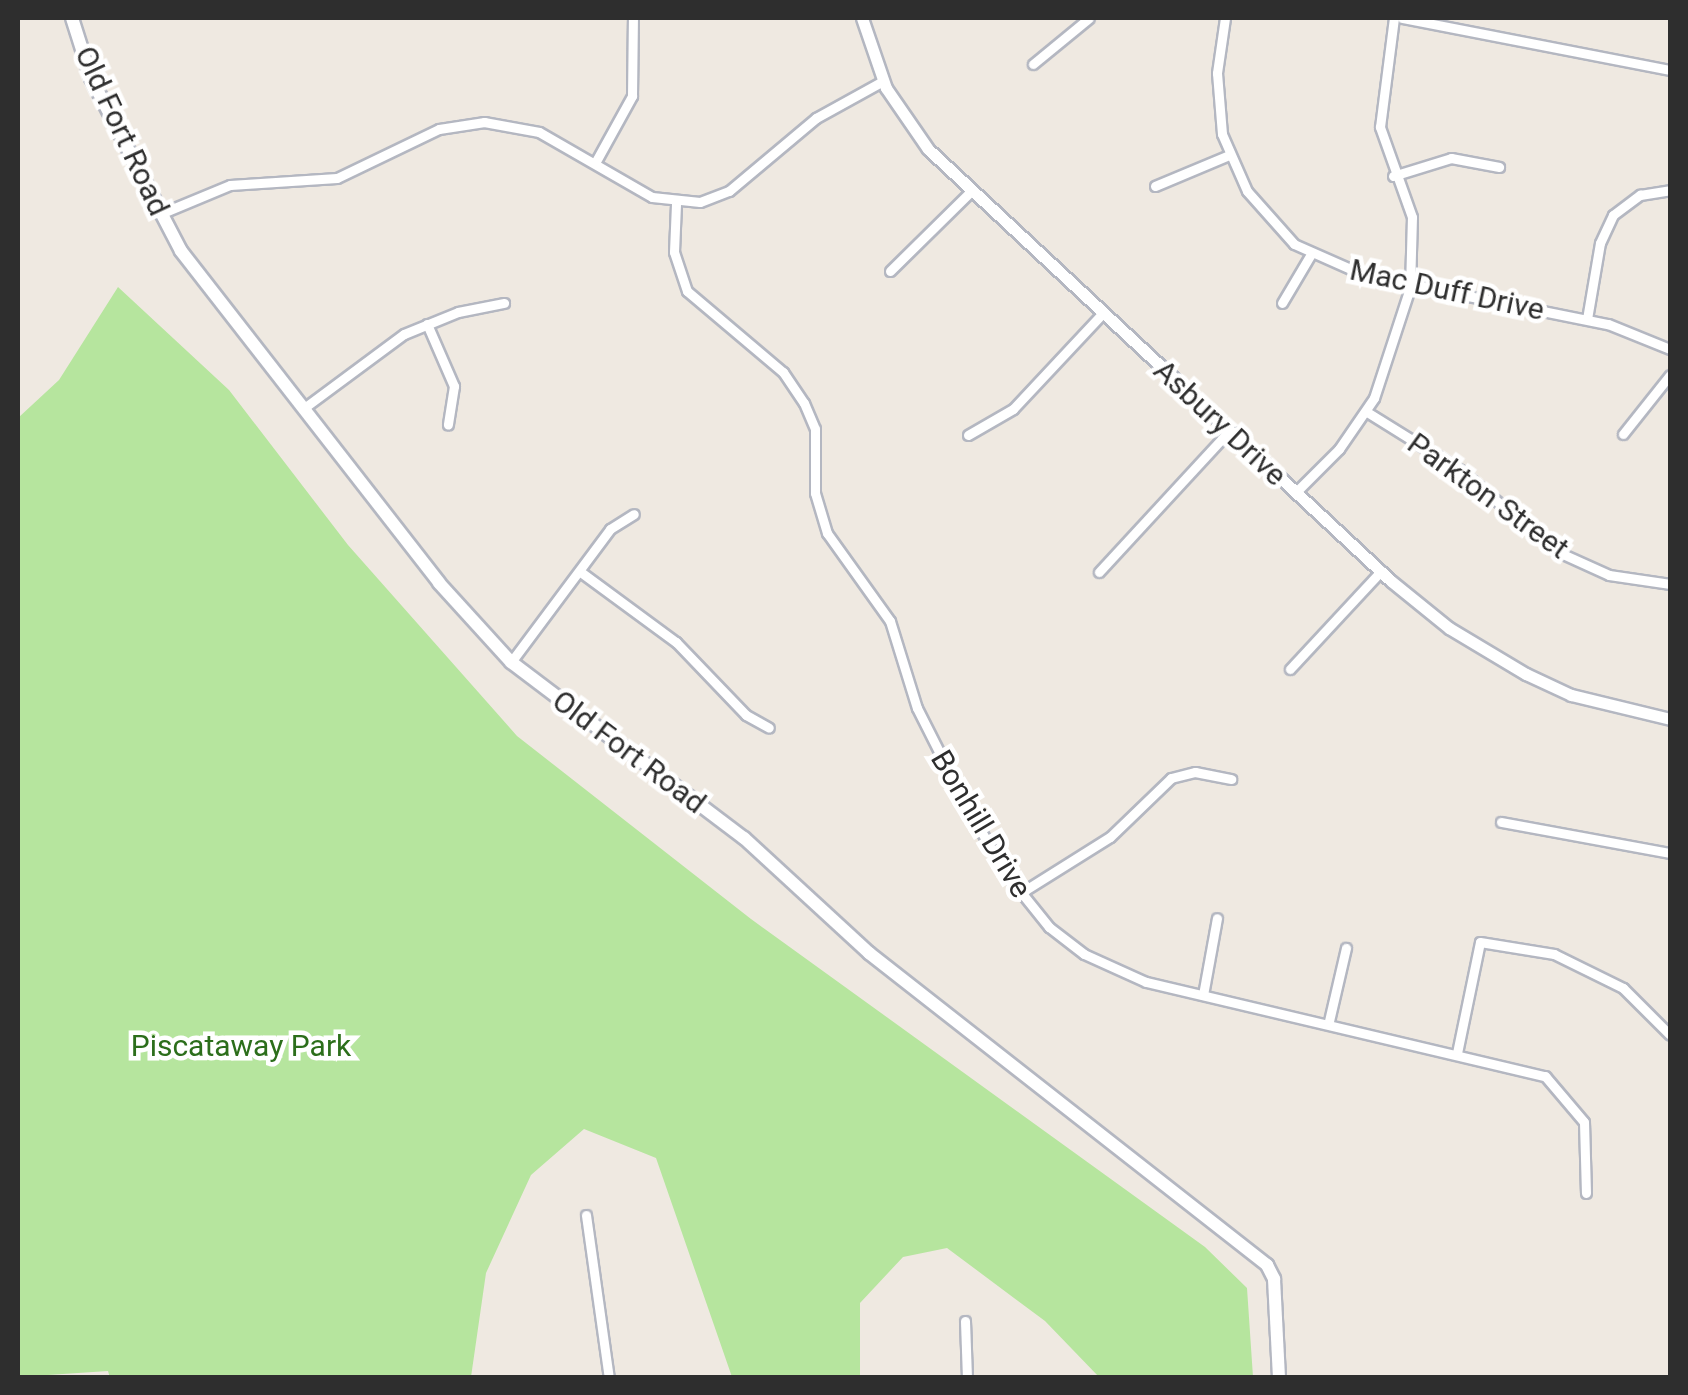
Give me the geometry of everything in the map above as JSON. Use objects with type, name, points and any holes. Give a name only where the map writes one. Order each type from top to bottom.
[{"type":"main road","name":"Old Fort Road","points":[[72,18],[91,78],[160,214],[215,300],[439,583],[512,662],[744,838],[869,953],[1267,1266],[1274,1279],[1279,1378]]},
{"type":"street","points":[[595,163],[630,104],[633,18]]},
{"type":"street","name":"Asbury Drive","points":[[862,18],[883,81],[915,133],[971,191],[1381,571],[1449,628],[1526,674],[1571,694],[1670,719]]},
{"type":"street","points":[[1033,64],[1089,18]]},
{"type":"street","name":"Mac Duff Drive","points":[[1225,18],[1217,114],[1229,155],[1262,213],[1311,254],[1410,288],[1587,319],[1670,349]]},
{"type":"street","points":[[1296,492],[1366,412],[1392,360],[1410,288],[1414,226],[1393,176],[1380,128],[1394,18]]},
{"type":"street","points":[[1402,18],[1670,70]]},
{"type":"street","points":[[160,214],[230,185],[336,178],[439,129],[471,123],[531,129],[640,191],[676,204],[729,190],[816,118],[883,81]]},
{"type":"street","points":[[1155,186],[1229,155]]},
{"type":"street","points":[[1393,176],[1444,158],[1500,168]]},
{"type":"street","points":[[1587,319],[1600,243],[1613,215],[1640,195],[1670,190]]},
{"type":"street","points":[[890,271],[902,252],[971,191]]},
{"type":"street","name":"Bonhill Drive","points":[[676,204],[674,252],[681,278],[696,300],[783,372],[804,403],[815,429],[816,502],[826,533],[890,622],[931,743],[1019,894],[1084,954],[1134,978],[1529,1068],[1569,1096],[1588,1138],[1586,1193]]},
{"type":"street","points":[[1282,303],[1311,254]]},
{"type":"street","points":[[304,408],[386,345],[428,324],[504,303]]},
{"type":"street","points":[[968,435],[1014,409],[1102,314]]},
{"type":"street","points":[[428,324],[454,386],[448,425]]},
{"type":"street","points":[[1623,434],[1670,374]]},
{"type":"street","name":"Parkton Street","points":[[1366,412],[1460,470],[1556,551],[1609,575],[1670,584]]},
{"type":"street","points":[[1099,572],[1228,432]]},
{"type":"street","points":[[512,662],[582,574],[610,528],[634,514]]},
{"type":"street","points":[[1290,669],[1381,571]]},
{"type":"street","points":[[582,574],[684,648],[746,715],[769,728]]},
{"type":"street","points":[[1019,894],[1110,837],[1162,783],[1195,772],[1231,779]]},
{"type":"street","points":[[1501,822],[1670,853]]},
{"type":"street","points":[[1204,995],[1217,918]]},
{"type":"street","points":[[1457,1053],[1480,942],[1554,954],[1623,988],[1670,1034]]},
{"type":"street","points":[[1329,1021],[1346,948]]},
{"type":"street","points":[[586,1215],[609,1378]]},
{"type":"street","points":[[965,1321],[967,1378]]},
{"type":"green space","name":"Piscataway Park","points":[[118,287],[229,390],[348,545],[517,736],[751,919],[1205,1247],[1247,1288],[1253,1377],[1099,1377],[1045,1321],[947,1248],[903,1257],[860,1303],[860,1377],[732,1377],[656,1158],[584,1129],[531,1175],[486,1273],[471,1377],[110,1378],[108,1371],[18,1377],[18,418],[59,380]]}]
